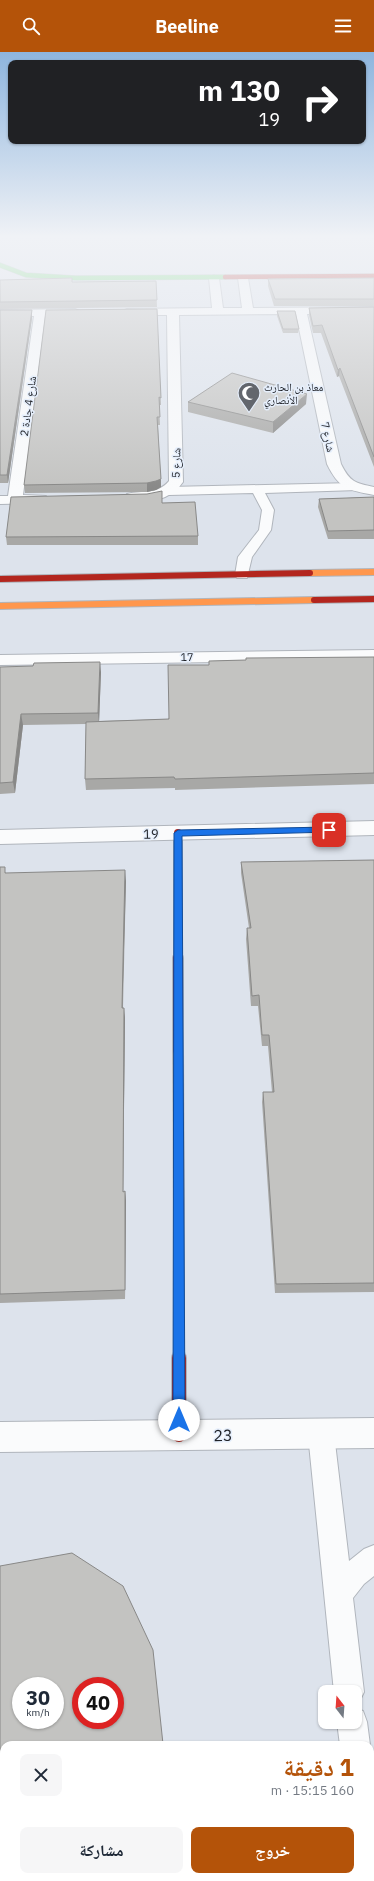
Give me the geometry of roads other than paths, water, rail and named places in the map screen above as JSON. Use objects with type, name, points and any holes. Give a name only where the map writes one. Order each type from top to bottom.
[{"type":"street","name":"شارع 4 جادة 2","points":[[15,499],[39,320]]},
{"type":"street","name":"شارع 5","points":[[116,498],[162,495],[169,491],[176,482],[177,466],[173,320]]},
{"type":"street","name":"شارع 7","points":[[303,320],[334,464],[342,481],[354,487],[374,491]]},
{"type":"street","points":[[0,500],[54,499]]},
{"type":"street","points":[[0,579],[374,572]]},
{"type":"street","points":[[0,606],[374,599]]},
{"type":"street","name":"17","points":[[0,660],[374,655]]},
{"type":"street","name":"19","points":[[0,838],[374,828]]},
{"type":"street","points":[[178,833],[179,1435]]},
{"type":"street","name":"23","points":[[0,1437],[374,1433]]},
{"type":"lane","points":[[169,491],[354,487]]},
{"type":"lane","points":[[242,575],[245,557],[265,530],[268,510],[258,488]]},
{"type":"lane","points":[[321,1434],[348,1685]]},
{"type":"lane","points":[[338,1594],[354,1574],[374,1559]]},
{"type":"lane","points":[[353,1729],[354,1741]]},
{"type":"place","name":"معاذ بن الحارث الأنصاري","points":[[249,412]]}]
